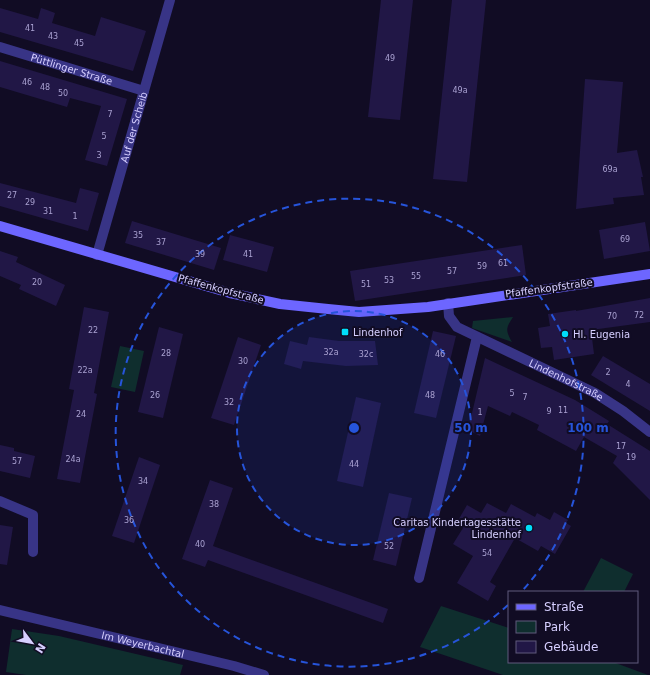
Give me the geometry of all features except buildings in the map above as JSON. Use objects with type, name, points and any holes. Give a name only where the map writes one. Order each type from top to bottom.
[{"type":"street","name":"Auf der Scheib","points":[[97,254],[170,0]]},
{"type":"street","name":"Püttlinger Straße","points":[[0,47],[144,91]]},
{"type":"street","name":"Pfaffenkopfstraße","points":[[0,226],[230,293],[280,304],[359,312],[396,310],[650,274]]},
{"type":"street","points":[[419,578],[477,337],[457,327],[449,316],[448,303]]},
{"type":"street","name":"Lindenhofstraße","points":[[477,337],[595,393],[623,411],[650,432]]},
{"type":"street","points":[[0,501],[33,515],[33,552]]},
{"type":"street","name":"Im Weyerbachtal","points":[[0,610],[234,666],[264,675]]},
{"type":"green space","points":[[513,317],[507,329],[508,335],[512,342],[472,328],[473,321]]},
{"type":"green space","points":[[120,346],[144,351],[135,392],[111,387]]},
{"type":"green space","points":[[601,558],[633,574],[624,591],[584,591]]},
{"type":"green space","points":[[441,606],[508,628],[508,663],[616,663],[648,675],[503,675],[420,647]]},
{"type":"green space","points":[[12,629],[59,636],[183,665],[180,675],[26,675],[6,672]]},
{"type":"place","name":"Lindenhof","points":[[345,332]]},
{"type":"place","name":"Hl. Eugenia","points":[[565,334]]},
{"type":"place","name":"Caritas Kindertagesstätte Lindenhof","points":[[529,528]]}]
